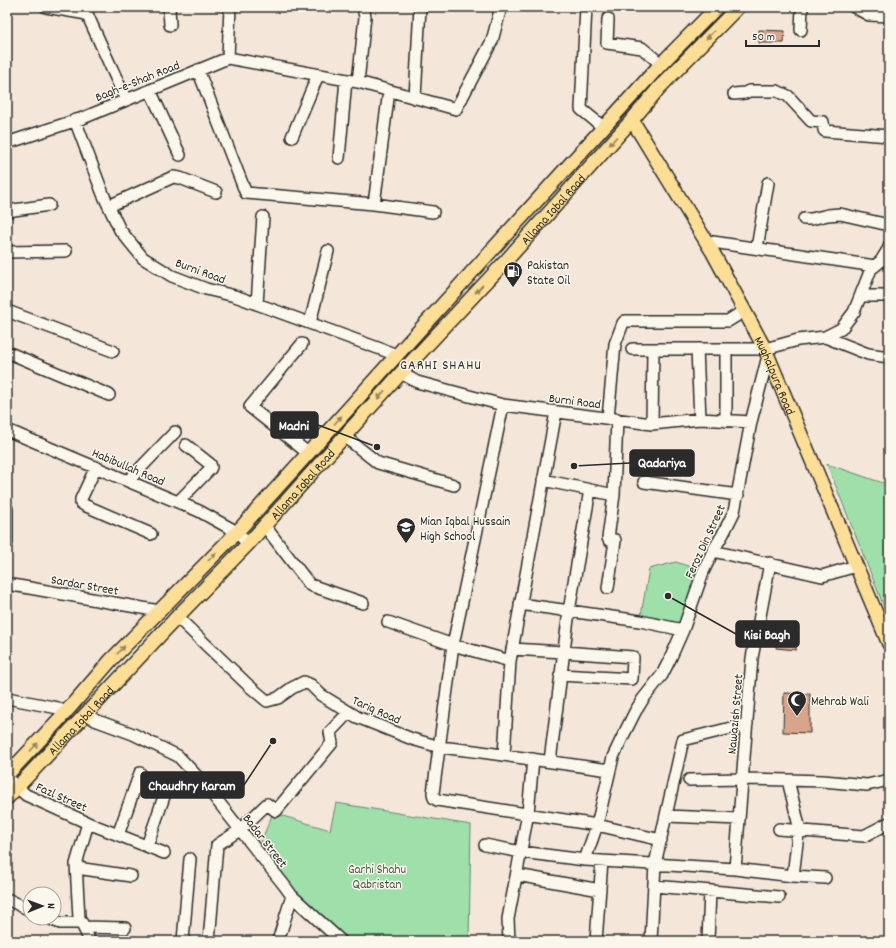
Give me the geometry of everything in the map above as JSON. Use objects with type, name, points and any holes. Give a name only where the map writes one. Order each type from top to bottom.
[{"type":"main road","name":"Allama Iqbal Road","points":[[7,775],[65,713],[111,660],[237,532],[603,127],[661,64],[717,7]]},
{"type":"main road","name":"Allama Iqbal Road","points":[[7,798],[12,783],[86,713],[177,616],[248,544],[401,372],[494,274],[659,88],[738,7]]},
{"type":"main road","name":"Mughalpura Road","points":[[632,120],[706,241],[766,353],[889,644]]},
{"type":"main road","points":[[480,262],[494,274]]},
{"type":"street","points":[[46,7],[87,10],[126,100]]},
{"type":"street","points":[[169,7],[170,25]]},
{"type":"street","points":[[230,7],[228,58],[358,82],[456,109],[492,41],[501,7]]},
{"type":"street","points":[[358,82],[364,17],[363,7]]},
{"type":"street","points":[[415,98],[420,7]]},
{"type":"street","points":[[586,7],[581,109],[603,127]]},
{"type":"street","points":[[800,30],[802,7]]},
{"type":"street","points":[[854,7],[869,15],[889,16]]},
{"type":"street","points":[[608,19],[607,43],[642,48],[661,64]]},
{"type":"street","name":"Bagh-e-Shah Road","points":[[7,143],[75,120],[228,58]]},
{"type":"street","points":[[198,70],[246,193],[374,204],[433,212]]},
{"type":"street","points":[[292,137],[318,75]]},
{"type":"street","points":[[338,158],[346,80]]},
{"type":"street","points":[[150,90],[180,155]]},
{"type":"street","points":[[374,204],[389,91]]},
{"type":"street","points":[[734,94],[749,91],[777,91],[788,96],[810,121],[823,122],[824,130],[827,132],[889,136]]},
{"type":"street","name":"Burni Road","points":[[75,120],[103,194],[120,230],[143,258],[172,276],[206,289],[235,296],[397,355]]},
{"type":"street","points":[[109,206],[173,177],[180,178],[216,192]]},
{"type":"street","points":[[757,248],[768,184]]},
{"type":"street","points":[[7,211],[49,205]]},
{"type":"street","points":[[804,219],[840,214],[889,225]]},
{"type":"street","points":[[257,304],[263,217]]},
{"type":"street","points":[[706,241],[876,266]]},
{"type":"street","points":[[632,349],[726,349],[766,353],[798,340],[825,337],[841,329],[854,312],[871,269],[881,261],[889,246]]},
{"type":"street","points":[[7,252],[66,251]]},
{"type":"street","points":[[310,323],[328,251]]},
{"type":"street","points":[[861,296],[889,296]]},
{"type":"street","points":[[7,310],[113,352]]},
{"type":"street","points":[[608,588],[615,541],[609,540],[608,538],[614,495],[613,419],[615,344],[623,322],[728,321],[744,311]]},
{"type":"street","points":[[825,337],[868,354],[889,357]]},
{"type":"street","points":[[302,344],[250,407],[308,453]]},
{"type":"street","points":[[652,424],[653,349]]},
{"type":"street","points":[[697,349],[700,419]]},
{"type":"street","points":[[726,349],[726,421]]},
{"type":"street","points":[[7,352],[109,395]]},
{"type":"street","name":"Feroz Din Street","points":[[585,860],[597,825],[613,757],[635,712],[643,699],[662,675],[671,657],[683,630],[703,572],[734,512],[766,353]]},
{"type":"street","name":"Burni Road","points":[[401,372],[417,382],[503,406],[652,424],[700,419],[751,422]]},
{"type":"street","points":[[503,406],[453,645],[433,793],[434,798],[437,800],[597,825],[661,840]]},
{"type":"street","points":[[504,755],[511,655],[556,412]]},
{"type":"street","name":"Habibullah Road","points":[[7,430],[199,511],[237,532],[248,544]]},
{"type":"street","points":[[128,481],[175,432]]},
{"type":"street","points":[[344,436],[378,463],[454,485]]},
{"type":"street","points":[[178,502],[211,467],[210,464],[186,445]]},
{"type":"street","points":[[96,467],[81,499],[81,503],[151,534]]},
{"type":"street","points":[[543,480],[614,495]]},
{"type":"street","points":[[644,482],[738,495]]},
{"type":"street","points":[[550,761],[569,611],[590,490]]},
{"type":"street","points":[[7,509],[7,543]]},
{"type":"street","points":[[264,525],[310,585],[363,603]]},
{"type":"street","points":[[713,551],[822,576],[856,566]]},
{"type":"street","name":"Nawazish Street","points":[[735,869],[753,655],[770,563]]},
{"type":"street","name":"Sardar Street","points":[[7,584],[159,611]]},
{"type":"street","points":[[520,604],[640,621],[683,630]]},
{"type":"street","name":"Tariq Road","points":[[177,616],[248,685],[267,701],[278,698],[304,682],[311,685],[321,695],[356,717],[412,740],[440,747],[609,770]]},
{"type":"street","points":[[388,622],[453,645],[511,655],[563,652],[633,657],[632,679],[560,675]]},
{"type":"street","points":[[7,698],[58,708],[65,713]]},
{"type":"street","points":[[209,941],[217,845],[240,830],[267,804],[276,811],[332,743],[330,732],[349,712]]},
{"type":"street","name":"Badar Street","points":[[86,713],[95,720],[134,734],[178,756],[205,785],[292,896],[339,941]]},
{"type":"street","points":[[651,941],[656,864],[683,740],[747,724]]},
{"type":"street","points":[[509,941],[508,919],[528,814],[533,759]]},
{"type":"street","points":[[118,835],[140,773]]},
{"type":"street","points":[[689,780],[788,780],[823,781],[867,785],[889,780]]},
{"type":"street","points":[[788,780],[799,826],[793,876]]},
{"type":"street","points":[[147,846],[169,782]]},
{"type":"street","name":"Fazl Street","points":[[12,783],[26,795],[88,823],[164,853]]},
{"type":"street","points":[[666,816],[739,820]]},
{"type":"street","name":"Fazl Street","points":[[88,823],[76,864],[79,918],[90,941]]},
{"type":"street","points":[[779,830],[864,836],[889,823]]},
{"type":"street","points":[[485,845],[521,852],[585,860],[735,869],[825,878]]},
{"type":"street","points":[[183,941],[190,859]]},
{"type":"street","points":[[596,941],[602,860]]},
{"type":"street","points":[[77,868],[131,876]]},
{"type":"street","points":[[517,875],[600,890]]},
{"type":"street","points":[[654,886],[779,897]]},
{"type":"street","points":[[708,941],[710,891]]},
{"type":"street","points":[[278,941],[292,896]]},
{"type":"street","points":[[7,899],[22,906]]},
{"type":"street","points":[[62,923],[125,928]]},
{"type":"green space","points":[[827,464],[889,485],[889,619]]},
{"type":"green space","points":[[676,562],[700,570],[683,630],[640,621],[649,569]]},
{"type":"green space","name":"Garhi Shahu Qabristan","points":[[336,803],[471,825],[469,941],[341,941],[257,851],[273,813],[330,830]]},
{"type":"building","points":[[759,30],[785,31],[784,43],[759,43]]},
{"type":"building","points":[[778,627],[798,629],[796,650],[776,648]]},
{"type":"building","name":"Mehrab Wali","points":[[784,693],[810,694],[810,733],[783,732]]},
{"type":"place","name":"Pakistan State Oil","points":[[513,288]]},
{"type":"place","name":"Madni","points":[[377,447]]},
{"type":"place","name":"Qadariya","points":[[574,466]]},
{"type":"place","name":"Mian Iqbal Hussain High School","points":[[406,544]]},
{"type":"place","name":"Kisi Bagh","points":[[668,596]]},
{"type":"place","name":"Mehrab Wali","points":[[797,717]]},
{"type":"place","name":"Chaudhry Karam","points":[[273,741]]},
{"type":"district","name":"GARHI SHAHU","points":[[441,364]]}]
